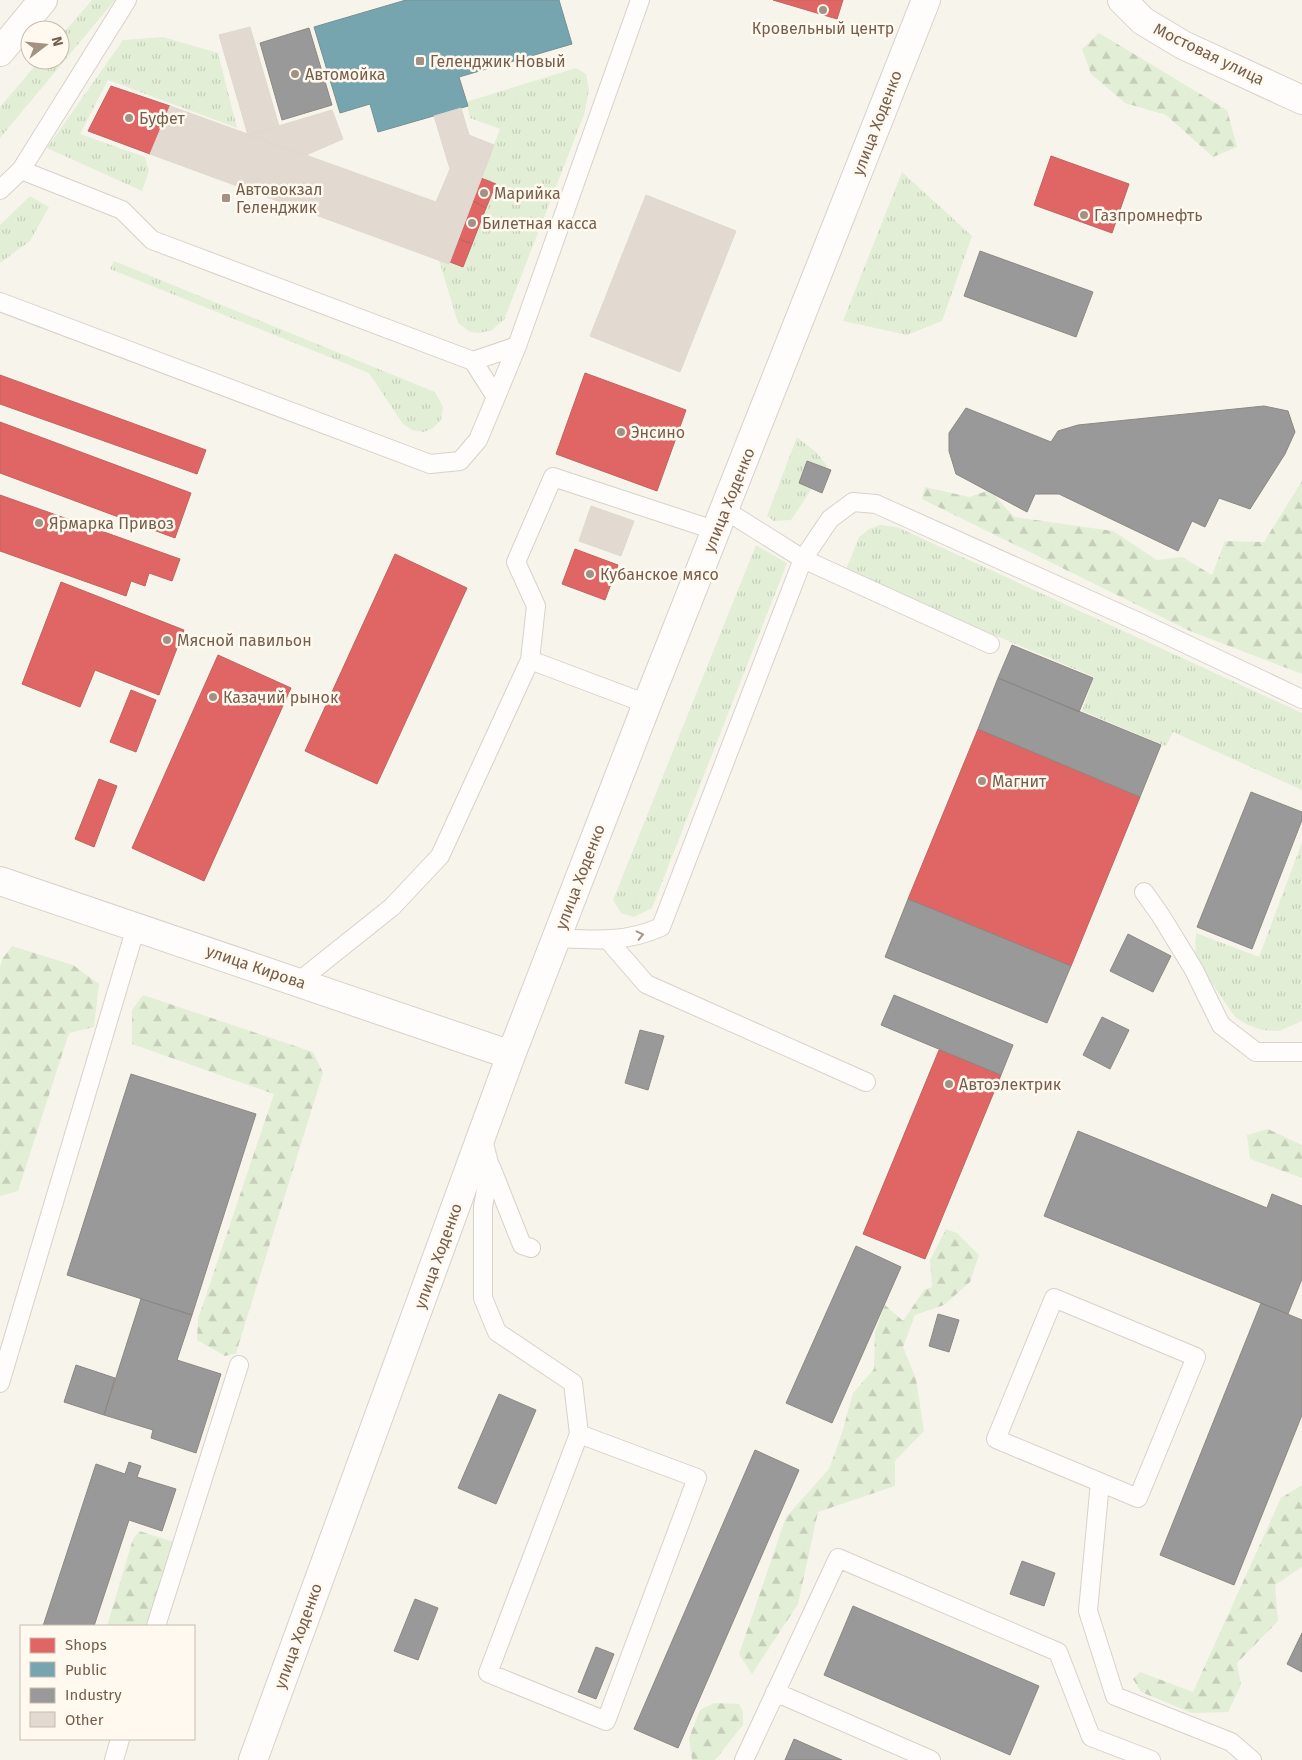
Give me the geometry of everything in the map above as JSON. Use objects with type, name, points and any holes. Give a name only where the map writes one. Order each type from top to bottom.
[{"type":"street","points":[[0,52],[43,0]]},
{"type":"street","name":"улица Ходенко","points":[[253,1760],[511,1055],[647,704],[926,0]]},
{"type":"street","name":"Мостовая улица","points":[[1122,0],[1143,22],[1183,45],[1302,100]]},
{"type":"street","name":"улица Кирова","points":[[0,881],[511,1055]]},
{"type":"lane","points":[[0,190],[22,170],[127,0]]},
{"type":"lane","points":[[0,302],[430,464],[460,461],[478,440],[517,346],[640,0]]},
{"type":"lane","points":[[22,170],[122,210],[152,240],[473,361],[496,397]]},
{"type":"lane","points":[[473,361],[517,346]]},
{"type":"lane","points":[[298,982],[392,907],[440,856],[530,660],[536,606],[516,562],[553,477],[721,521],[990,644]]},
{"type":"lane","points":[[556,938],[608,940],[644,935],[661,927],[803,559],[830,519],[854,502],[876,504],[1152,628],[1302,699]]},
{"type":"lane","points":[[530,660],[647,704]]},
{"type":"lane","points":[[1144,892],[1194,970],[1221,1025],[1256,1052],[1302,1052]]},
{"type":"lane","points":[[0,1382],[136,926]]},
{"type":"lane","points":[[608,940],[646,984],[866,1082]]},
{"type":"lane","points":[[481,1136],[490,1167],[522,1245],[531,1248]]},
{"type":"lane","points":[[490,1167],[484,1207],[483,1298],[497,1332],[573,1383],[579,1434],[488,1673],[606,1721],[698,1478],[579,1434]]},
{"type":"lane","points":[[1054,1298],[1196,1357],[1138,1498],[1100,1482],[996,1439],[1054,1298]]},
{"type":"lane","points":[[156,1625],[240,1366]]},
{"type":"lane","points":[[1100,1482],[1088,1611],[1115,1696],[1231,1742],[1252,1760]]},
{"type":"lane","points":[[744,1760],[838,1558],[1058,1652],[1092,1737],[1151,1760]]},
{"type":"lane","points":[[775,1692],[901,1754],[931,1760]]},
{"type":"lane","points":[[114,1760],[120,1740]]},
{"type":"green space","points":[[92,0],[115,0],[70,54],[70,25]]},
{"type":"green space","points":[[1099,33],[1227,110],[1237,147],[1213,157],[1166,115],[1125,103],[1091,74],[1082,49]]},
{"type":"green space","points":[[163,37],[218,53],[237,128],[108,80],[80,134],[145,157],[149,171],[142,191],[47,148],[123,40]]},
{"type":"green space","points":[[576,68],[586,74],[589,90],[584,115],[504,320],[492,330],[480,333],[470,332],[458,323],[438,257],[463,266],[496,184],[481,178],[500,129],[470,118],[466,102]]},
{"type":"green space","points":[[31,70],[57,70],[0,138],[0,107]]},
{"type":"green space","points":[[902,172],[972,236],[942,321],[907,335],[843,321]]},
{"type":"green space","points":[[30,196],[49,207],[30,241],[0,263],[0,225]]},
{"type":"green space","points":[[114,261],[435,392],[443,407],[441,420],[433,428],[424,432],[412,430],[403,424],[369,373],[110,269]]},
{"type":"green space","points":[[797,437],[817,453],[827,466],[791,520],[774,521],[767,516]]},
{"type":"green space","points":[[1302,481],[1302,674],[1190,631],[922,499],[925,487],[969,497],[990,490],[1014,517],[1113,531],[1157,560],[1182,557],[1212,575],[1225,541],[1264,542]]},
{"type":"green space","points":[[880,525],[897,527],[1302,713],[1302,790],[1173,732],[1166,746],[1082,711],[1094,677],[845,572],[859,537],[869,529]]},
{"type":"green space","points":[[756,545],[787,563],[652,908],[634,917],[621,913],[613,900]]},
{"type":"green space","points":[[1302,842],[1302,1021],[1279,1031],[1262,1030],[1246,1024],[1235,1017],[1195,959],[1196,933],[1259,957]]},
{"type":"green space","points":[[12,946],[73,965],[99,984],[94,1027],[69,1033],[18,1191],[0,1196],[0,967],[3,958]]},
{"type":"green space","points":[[143,995],[313,1052],[323,1073],[236,1353],[225,1356],[197,1340],[198,1319],[274,1094],[132,1044],[132,1010]]},
{"type":"green space","points":[[1268,1129],[1302,1145],[1302,1178],[1250,1159],[1247,1135]]},
{"type":"green space","points":[[946,1229],[957,1233],[979,1255],[970,1282],[944,1305],[915,1315],[903,1347],[916,1379],[924,1431],[895,1461],[895,1486],[818,1512],[798,1604],[752,1674],[739,1654],[786,1517],[829,1469],[842,1433],[853,1393],[874,1369],[875,1332],[885,1305],[903,1321],[924,1290],[932,1287],[930,1260]]},
{"type":"green space","points":[[1302,1485],[1302,1567],[1275,1585],[1278,1621],[1237,1663],[1241,1685],[1228,1712],[1192,1713],[1141,1692],[1133,1679],[1140,1672],[1193,1692],[1281,1498]]},
{"type":"green space","points":[[139,1531],[174,1542],[150,1625],[107,1625],[133,1539]]},
{"type":"green space","points":[[714,1703],[739,1704],[743,1712],[743,1725],[715,1760],[692,1760],[689,1738],[700,1710]]},
{"type":"building: Shops","name":"Кровельный центр","points":[[773,0],[843,0],[837,19]]},
{"type":"building: Shops","name":"Буфет","points":[[111,86],[170,106],[150,154],[88,131]]},
{"type":"building: Shops","points":[[1051,156],[1129,184],[1112,233],[1034,205]]},
{"type":"building: Shops","name":"Марийка","points":[[481,178],[496,184],[486,208],[473,201]]},
{"type":"building: Shops","name":"Билетная касса","points":[[473,201],[486,208],[472,244],[459,239]]},
{"type":"building: Shops","points":[[459,239],[472,244],[463,267],[450,262]]},
{"type":"building: Shops","name":"Энсино","points":[[585,373],[686,410],[657,491],[556,454]]},
{"type":"building: Shops","points":[[0,375],[206,450],[197,474],[0,404]]},
{"type":"building: Shops","points":[[0,422],[191,493],[175,538],[0,473]]},
{"type":"building: Shops","name":"Ярмарка Привоз","points":[[0,495],[180,559],[172,581],[149,573],[145,586],[131,581],[126,596],[0,551]]},
{"type":"building: Shops","name":"Кубанское мясо","points":[[575,549],[618,565],[605,600],[562,584]]},
{"type":"building: Shops","points":[[395,554],[467,588],[377,784],[305,751]]},
{"type":"building: Shops","points":[[61,582],[184,630],[159,695],[95,670],[80,707],[22,684]]},
{"type":"building: Shops","points":[[218,655],[291,688],[204,881],[132,848]]},
{"type":"building: Shops","points":[[131,690],[156,700],[136,752],[110,742]]},
{"type":"building: Shops","points":[[978,729],[1140,797],[1071,966],[908,899]]},
{"type":"building: Shops","points":[[99,779],[117,786],[94,847],[75,839]]},
{"type":"building: Shops","points":[[939,1050],[1001,1075],[925,1259],[863,1234]]},
{"type":"building: Public","name":"Геленджик Новый","points":[[406,0],[559,0],[572,44],[459,77],[468,106],[378,132],[370,104],[340,113],[314,27]]},
{"type":"building: Industry","name":"Автомойка","points":[[309,28],[332,105],[282,120],[260,43]]},
{"type":"building: Industry","points":[[980,251],[1093,292],[1076,337],[964,296]]},
{"type":"building: Industry","points":[[1264,406],[1288,411],[1295,432],[1285,454],[1250,509],[1219,498],[1205,527],[1192,521],[1178,551],[1059,494],[1035,494],[1027,512],[956,474],[949,451],[949,433],[966,408],[1051,442],[1058,431],[1078,425]]},
{"type":"building: Industry","points":[[807,461],[831,470],[822,493],[799,483]]},
{"type":"building: Industry","points":[[1012,645],[1093,678],[1079,712],[998,678]]},
{"type":"building: Industry","points":[[998,678],[1161,745],[1140,797],[978,729]]},
{"type":"building: Industry","points":[[1251,792],[1302,812],[1302,820],[1252,949],[1197,927]]},
{"type":"building: Industry","points":[[908,899],[1071,966],[1047,1023],[885,957]]},
{"type":"building: Industry","points":[[1128,934],[1171,956],[1153,992],[1110,971]]},
{"type":"building: Industry","points":[[894,995],[1013,1045],[1001,1075],[881,1025]]},
{"type":"building: Industry","points":[[1102,1017],[1129,1030],[1110,1069],[1083,1055]]},
{"type":"building: Industry","points":[[640,1030],[664,1036],[648,1090],[625,1083]]},
{"type":"building: Industry","points":[[131,1074],[256,1114],[192,1315],[67,1275]]},
{"type":"building: Industry","points":[[1078,1131],[1267,1208],[1272,1194],[1302,1206],[1302,1279],[1288,1314],[1044,1216]]},
{"type":"building: Industry","points":[[856,1246],[901,1267],[832,1423],[786,1403]]},
{"type":"building: Industry","points":[[141,1299],[192,1315],[177,1360],[221,1374],[196,1453],[151,1438],[153,1430],[104,1415]]},
{"type":"building: Industry","points":[[1261,1303],[1302,1320],[1302,1415],[1234,1585],[1160,1555]]},
{"type":"building: Industry","points":[[938,1314],[959,1320],[949,1352],[929,1346]]},
{"type":"building: Industry","points":[[76,1365],[115,1378],[104,1415],[64,1402]]},
{"type":"building: Industry","points":[[499,1394],[536,1410],[496,1504],[458,1488]]},
{"type":"building: Industry","points":[[755,1450],[799,1470],[678,1748],[634,1729]]},
{"type":"building: Industry","points":[[129,1462],[141,1466],[137,1477],[176,1489],[162,1531],[129,1520],[94,1625],[43,1625],[96,1464],[125,1474]]},
{"type":"building: Industry","points":[[1022,1561],[1055,1573],[1044,1606],[1010,1594]]},
{"type":"building: Industry","points":[[415,1599],[438,1608],[418,1660],[394,1651]]},
{"type":"building: Industry","points":[[853,1606],[1039,1686],[1010,1755],[824,1675]]},
{"type":"building: Industry","points":[[1302,1633],[1302,1672],[1287,1664]]},
{"type":"building: Industry","points":[[596,1647],[614,1654],[596,1699],[578,1692]]},
{"type":"building: Industry","points":[[794,1739],[842,1760],[785,1760]]},
{"type":"building: Other","points":[[250,27],[279,126],[248,135],[219,35]]},
{"type":"building: Other","points":[[170,106],[436,202],[450,169],[434,116],[461,108],[469,135],[494,145],[449,264],[150,154]]},
{"type":"building: Other","points":[[332,110],[343,139],[306,155],[248,135]]},
{"type":"building: Other","points":[[646,195],[736,231],[680,372],[590,336]]},
{"type":"building: Other","points":[[591,506],[634,521],[621,556],[579,541]]},
{"type":"place","name":"Кровельный центр","points":[[823,10]]},
{"type":"place","name":"Геленджик Новый","points":[[420,61]]},
{"type":"place","name":"Автомойка","points":[[295,74]]},
{"type":"place","name":"Буфет","points":[[129,118]]},
{"type":"place","name":"Марийка","points":[[484,193]]},
{"type":"place","name":"Автовокзал Геленджик","points":[[226,198]]},
{"type":"place","name":"Газпромнефть","points":[[1084,215]]},
{"type":"place","name":"Билетная касса","points":[[472,223]]},
{"type":"place","name":"Энсино","points":[[621,432]]},
{"type":"place","name":"Ярмарка Привоз","points":[[39,523]]},
{"type":"place","name":"Кубанское мясо","points":[[590,574]]},
{"type":"place","name":"Мясной павильон","points":[[167,640]]},
{"type":"place","name":"Казачий рынок","points":[[213,697]]},
{"type":"place","name":"Магнит","points":[[982,781]]},
{"type":"place","name":"Автоэлектрик","points":[[949,1084]]}]
